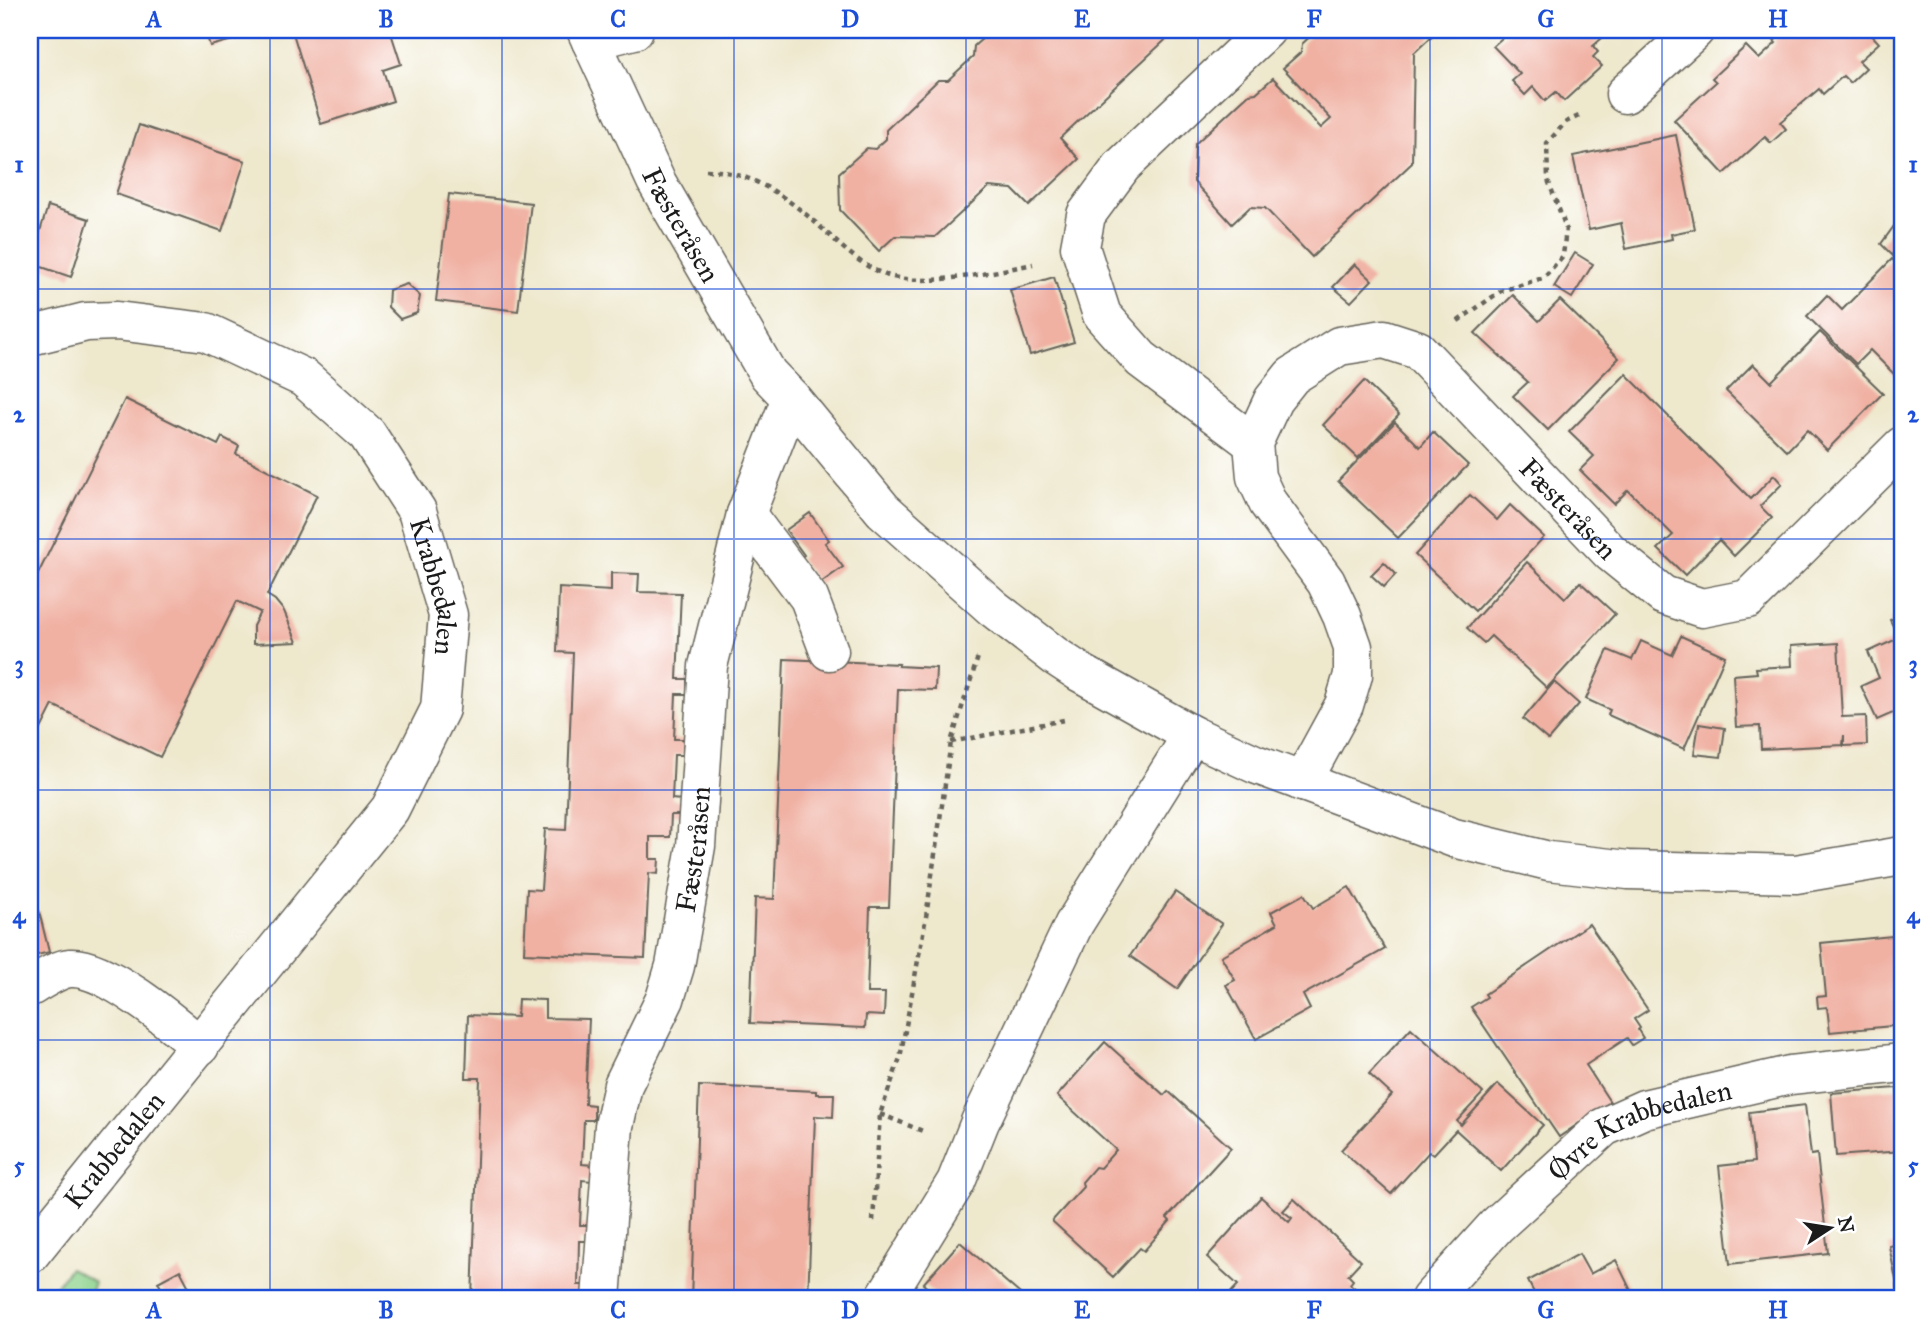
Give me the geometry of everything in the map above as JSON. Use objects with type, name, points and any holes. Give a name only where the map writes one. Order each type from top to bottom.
[{"type":"street","name":"Fæsteråsen","points":[[634,30],[589,36],[656,181],[768,374],[883,510],[993,608],[1081,673],[1192,735],[1255,764],[1454,838],[1549,861],[1628,870],[1796,874],[1902,856]]},
{"type":"street","points":[[1253,443],[1141,359],[1102,315],[1080,247],[1086,215],[1122,166],[1266,30]]},
{"type":"street","points":[[1625,94],[1695,30]]},
{"type":"street","name":"Krabbedalen","points":[[30,336],[86,322],[117,321],[206,332],[304,378],[367,434],[417,511],[449,615],[440,709],[390,809],[30,1254]]},
{"type":"street","points":[[1302,782],[1344,705],[1353,675],[1353,647],[1326,582],[1268,503],[1256,477],[1253,443],[1273,400],[1292,376],[1339,346],[1384,339],[1418,349]]},
{"type":"street","name":"Fæsteråsen","points":[[1418,349],[1609,552],[1662,595],[1702,608],[1748,599],[1902,446]]},
{"type":"street","name":"Fæsteråsen","points":[[601,1299],[614,1126],[623,1085],[665,999],[675,966],[696,846],[708,666],[746,514],[791,398]]},
{"type":"street","points":[[746,514],[809,598],[829,651]]},
{"type":"street","points":[[884,1299],[956,1182],[980,1122],[1074,924],[1192,735]]},
{"type":"street","points":[[30,987],[68,968],[94,971],[169,1019],[200,1046]]},
{"type":"street","name":"Øvre Krabbedalen","points":[[1430,1299],[1496,1226],[1604,1127],[1644,1109],[1790,1075],[1902,1063]]},
{"type":"path","points":[[1418,349],[1502,291],[1543,278],[1563,256],[1566,228],[1548,180],[1547,143],[1566,122],[1625,94]]},
{"type":"path","points":[[695,169],[719,170],[756,180],[800,209],[856,260],[887,275],[927,281],[1082,255]]},
{"type":"path","points":[[873,1232],[880,1114],[900,1058],[926,917],[951,742],[993,608]]},
{"type":"path","points":[[951,742],[1064,720],[1071,721]]},
{"type":"green space","points":[[70,1268],[94,1282],[88,1299],[45,1299]]},
{"type":"building","points":[[205,30],[242,30],[244,37],[210,46]]},
{"type":"building","points":[[292,30],[390,30],[401,64],[383,70],[393,101],[321,124]]},
{"type":"building","points":[[992,30],[1176,30],[1060,138],[1079,159],[1029,206],[1012,189],[989,187],[935,237],[895,236],[879,251],[840,210],[839,173],[867,148],[875,149],[886,139],[886,130],[938,80],[948,80],[973,57],[974,46]]},
{"type":"building","points":[[1317,30],[1425,30],[1431,37],[1414,53],[1412,163],[1312,257],[1265,208],[1250,207],[1232,224],[1194,182],[1195,144],[1249,94],[1256,93],[1273,78],[1321,128],[1331,119],[1283,68],[1301,52],[1302,44]]},
{"type":"building","points":[[1511,30],[1611,30],[1593,46],[1598,52],[1593,57],[1602,66],[1564,101],[1556,92],[1545,101],[1533,87],[1525,95],[1512,81],[1520,74],[1493,46]]},
{"type":"building","points":[[1786,30],[1867,30],[1879,43],[1859,61],[1866,68],[1850,83],[1843,76],[1823,94],[1819,89],[1780,122],[1786,129],[1771,143],[1765,137],[1724,174],[1674,120],[1716,82],[1712,78],[1746,46],[1759,59]]},
{"type":"building","points":[[139,125],[245,161],[222,231],[116,194]]},
{"type":"building","points":[[1676,135],[1695,229],[1671,234],[1672,239],[1626,249],[1621,223],[1589,230],[1573,156]]},
{"type":"building","points":[[449,194],[531,203],[518,311],[436,301]]},
{"type":"building","points":[[48,206],[89,219],[71,277],[30,263]]},
{"type":"building","points":[[1902,215],[1902,265],[1881,244]]},
{"type":"building","points":[[1575,253],[1593,264],[1572,298],[1554,287]]},
{"type":"building","points":[[1892,259],[1902,269],[1902,374],[1898,378],[1870,350],[1856,364],[1807,316],[1827,295],[1842,310]]},
{"type":"building","points":[[1355,264],[1372,280],[1351,302],[1333,287]]},
{"type":"building","points":[[1054,277],[1074,342],[1030,355],[1010,290]]},
{"type":"building","points":[[407,284],[420,296],[417,313],[400,319],[388,307],[389,290]]},
{"type":"building","points":[[1513,295],[1539,321],[1560,300],[1619,358],[1548,430],[1513,396],[1528,382],[1475,333]]},
{"type":"building","points":[[1820,332],[1883,393],[1827,450],[1807,430],[1787,451],[1726,391],[1753,364],[1771,382]]},
{"type":"building","points":[[1626,374],[1751,499],[1774,475],[1782,484],[1760,506],[1772,518],[1734,556],[1719,540],[1685,575],[1658,549],[1673,535],[1628,490],[1614,504],[1580,470],[1594,456],[1569,432]]},
{"type":"building","points":[[1364,381],[1399,415],[1358,458],[1323,425]]},
{"type":"building","points":[[125,399],[218,445],[222,437],[239,446],[236,454],[317,495],[267,595],[284,611],[297,642],[253,644],[253,626],[260,612],[237,601],[160,757],[53,705],[41,729],[30,723],[30,590]]},
{"type":"building","points":[[1395,422],[1420,447],[1433,432],[1468,465],[1398,538],[1338,481]]},
{"type":"building","points":[[1470,495],[1497,520],[1510,505],[1544,537],[1475,611],[1415,555]]},
{"type":"building","points":[[810,513],[829,540],[825,543],[843,567],[819,584],[800,558],[804,555],[786,530]]},
{"type":"building","points":[[1384,562],[1396,574],[1384,587],[1371,575]]},
{"type":"building","points":[[1527,562],[1565,598],[1580,582],[1615,614],[1547,688],[1491,636],[1484,643],[1467,628]]},
{"type":"building","points":[[611,573],[639,574],[638,592],[681,593],[677,679],[687,679],[687,694],[676,694],[674,739],[684,739],[683,755],[674,755],[672,799],[681,800],[681,815],[671,815],[670,837],[650,837],[650,859],[659,859],[658,874],[649,873],[645,958],[524,953],[527,889],[541,890],[545,829],[566,830],[573,653],[557,652],[559,588],[611,591]]},
{"type":"building","points":[[1902,614],[1902,728],[1895,712],[1877,720],[1861,686],[1879,678],[1868,652],[1899,638],[1890,620]]},
{"type":"building","points":[[1681,636],[1725,656],[1684,749],[1608,715],[1610,710],[1586,699],[1608,650],[1632,660],[1641,641],[1672,655]]},
{"type":"building","points":[[1838,643],[1842,717],[1866,716],[1867,745],[1844,746],[1844,735],[1843,745],[1761,749],[1760,726],[1736,727],[1733,675],[1757,673],[1756,668],[1792,666],[1791,646]]},
{"type":"building","points":[[784,659],[936,668],[935,690],[898,689],[889,907],[870,907],[867,993],[885,993],[884,1016],[866,1015],[865,1028],[750,1023],[755,898],[774,899]]},
{"type":"building","points":[[1554,682],[1579,704],[1548,740],[1523,719]]},
{"type":"building","points":[[1699,724],[1725,728],[1721,757],[1694,754]]},
{"type":"building","points":[[1349,887],[1385,949],[1303,995],[1310,1009],[1256,1039],[1226,985],[1235,980],[1221,956],[1277,924],[1271,912],[1304,894],[1313,908]]},
{"type":"building","points":[[1175,892],[1222,924],[1177,989],[1130,956]]},
{"type":"building","points":[[39,911],[49,952],[30,957],[30,913]]},
{"type":"building","points":[[1589,924],[1648,1010],[1634,1019],[1643,1038],[1632,1045],[1627,1038],[1586,1065],[1610,1102],[1559,1137],[1471,1007],[1487,997],[1485,994]]},
{"type":"building","points":[[1902,935],[1902,1025],[1830,1032],[1827,1007],[1818,1008],[1817,997],[1826,996],[1821,943]]},
{"type":"building","points":[[518,999],[545,1000],[545,1018],[589,1019],[585,1104],[594,1105],[594,1120],[584,1120],[582,1164],[593,1165],[592,1181],[582,1180],[580,1225],[590,1225],[589,1241],[579,1241],[578,1285],[587,1285],[587,1299],[472,1299],[480,1078],[466,1078],[468,1015],[517,1017]]},
{"type":"building","points":[[1411,1028],[1483,1093],[1457,1121],[1461,1125],[1498,1084],[1543,1125],[1501,1171],[1456,1130],[1433,1155],[1429,1152],[1391,1194],[1341,1150],[1392,1095],[1369,1074]]},
{"type":"building","points":[[1105,1042],[1164,1095],[1168,1091],[1231,1148],[1167,1218],[1170,1221],[1144,1251],[1140,1248],[1113,1277],[1052,1221],[1083,1187],[1082,1182],[1095,1167],[1100,1168],[1116,1150],[1057,1096]]},
{"type":"building","points":[[699,1086],[834,1094],[833,1117],[815,1116],[808,1299],[691,1299]]},
{"type":"building","points":[[1897,1088],[1902,1151],[1836,1156],[1831,1093]]},
{"type":"building","points":[[1805,1105],[1811,1155],[1817,1154],[1828,1253],[1730,1264],[1719,1166],[1754,1162],[1749,1112]]},
{"type":"building","points":[[1261,1197],[1289,1222],[1292,1218],[1283,1211],[1294,1199],[1361,1261],[1348,1275],[1353,1280],[1350,1284],[1356,1289],[1346,1299],[1225,1299],[1238,1285],[1207,1257]]},
{"type":"building","points":[[960,1242],[1026,1299],[940,1299],[923,1284]]},
{"type":"building","points":[[1902,1243],[1902,1299],[1900,1299],[1889,1246]]},
{"type":"building","points":[[1579,1254],[1590,1274],[1616,1260],[1635,1299],[1537,1299],[1528,1281]]},
{"type":"building","points":[[180,1270],[190,1289],[167,1299],[158,1282]]}]
